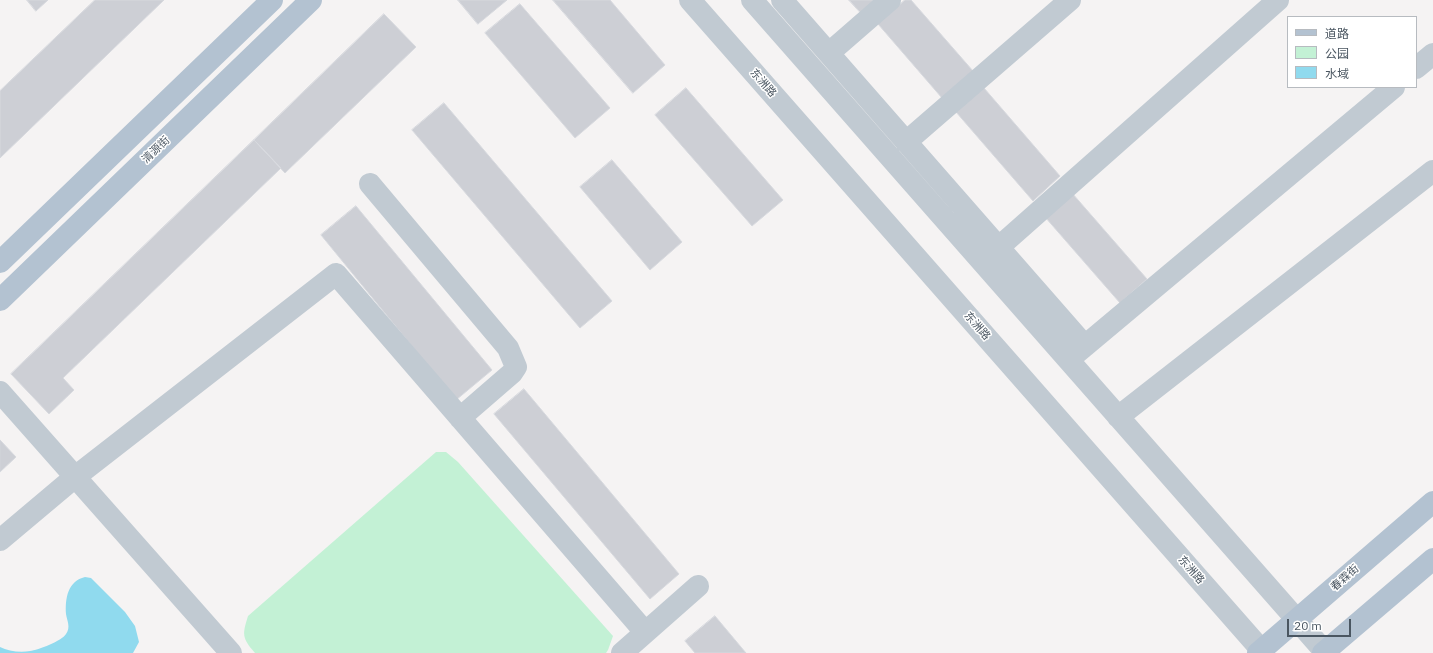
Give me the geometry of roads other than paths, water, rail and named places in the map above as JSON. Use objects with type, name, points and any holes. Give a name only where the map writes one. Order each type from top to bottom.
[{"type":"main road","points":[[0,262],[272,0]]},
{"type":"main road","name":"清源街","points":[[0,300],[311,0]]},
{"type":"main road","name":"春霖街","points":[[1261,652],[1433,502]]},
{"type":"main road","points":[[1324,653],[1433,559]]},
{"type":"street","name":"东洲路","points":[[690,0],[1261,652]]},
{"type":"street","points":[[752,0],[1324,653]]},
{"type":"street","points":[[782,0],[1085,346]]},
{"type":"street","points":[[829,53],[890,0]]},
{"type":"street","points":[[906,142],[1070,0]]},
{"type":"street","points":[[998,247],[1278,0]]},
{"type":"street","points":[[1417,67],[1433,54]]},
{"type":"street","points":[[1068,360],[1393,88]]},
{"type":"street","points":[[1118,417],[1433,171]]},
{"type":"street","points":[[370,184],[508,348],[516,367],[512,373],[460,418]]},
{"type":"street","points":[[0,540],[75,477],[336,274],[646,632]]},
{"type":"street","points":[[0,392],[231,653]]},
{"type":"street","points":[[622,653],[698,586]]},
{"type":"water","points":[[85,577],[91,578],[125,612],[135,626],[139,642],[133,653],[0,653],[0,647],[14,651],[30,651],[50,645],[64,637],[68,629],[66,614],[67,596],[71,586],[79,579]]}]
